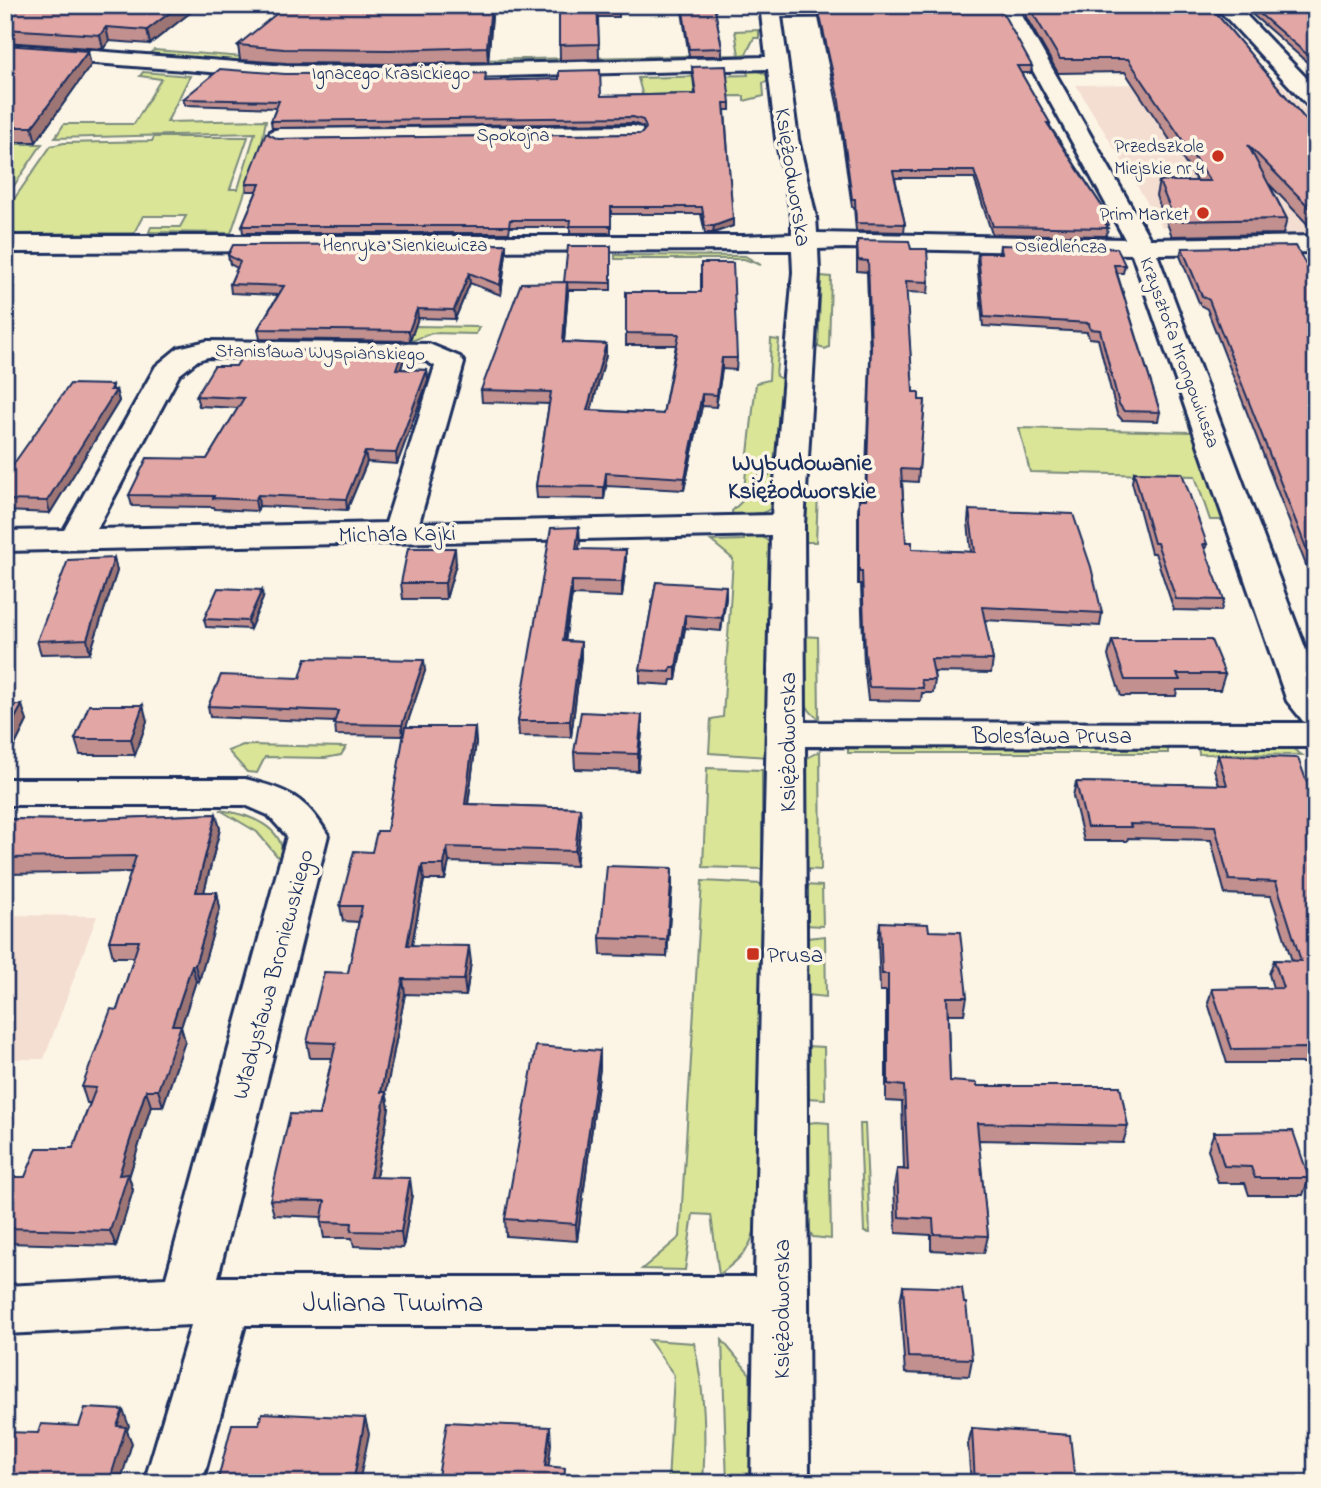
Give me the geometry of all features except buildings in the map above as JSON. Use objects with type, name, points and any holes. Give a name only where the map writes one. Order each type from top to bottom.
[{"type":"street","points":[[1133,7],[1316,6]]},
{"type":"street","points":[[770,7],[1053,8]]},
{"type":"street","name":"Księżodworska","points":[[770,7],[787,139],[804,216],[806,242],[788,525],[780,1483]]},
{"type":"street","points":[[1227,7],[1316,101]]},
{"type":"street","name":"Krzysztofa Mrongowiusza","points":[[1008,8],[1142,247],[1306,701],[1316,713]]},
{"type":"street","name":"Ignacego Krasickiego","points":[[5,50],[286,72],[391,92],[777,63]]},
{"type":"street","points":[[391,92],[393,135]]},
{"type":"street","name":"Spokojna","points":[[279,136],[633,133]]},
{"type":"street","name":"Osiedleńcza","points":[[806,242],[1142,247],[1316,244]]},
{"type":"street","name":"Henryka Sienkiewicza","points":[[5,244],[806,242]]},
{"type":"street","name":"Stanisława Wyspiańskiego","points":[[75,539],[166,372],[188,354],[222,348],[429,352],[450,363],[400,533]]},
{"type":"street","name":"Michała Kajki","points":[[5,541],[788,525]]},
{"type":"street","name":"Bolesława Prusa","points":[[788,734],[1316,736]]},
{"type":"street","name":"Władysława Broniewskiego","points":[[5,792],[245,792],[274,798],[292,811],[308,835],[206,1301]]},
{"type":"street","points":[[173,1483],[206,1301]]},
{"type":"street","name":"Juliana Tuwima","points":[[5,1310],[206,1301],[780,1301]]},
{"type":"shaded area","name":"Przedszkole Miejskie nr 4","points":[[1280,82],[1316,122],[1316,234],[1273,235],[1266,226],[1162,227],[1076,85]]},
{"type":"shaded area","points":[[5,915],[97,916],[44,1059],[5,1059]]},
{"type":"green space","points":[[759,30],[759,38],[754,38],[746,54],[715,60],[483,66],[477,64],[478,60],[739,55],[735,31]]},
{"type":"green space","points":[[154,50],[257,58],[250,64],[145,57]]},
{"type":"green space","points":[[729,69],[758,71],[772,80],[763,83],[764,96],[744,101],[744,96],[643,97],[638,78],[748,75],[747,72]]},
{"type":"green space","points":[[143,72],[190,76],[167,122],[266,120],[262,142],[231,233],[149,232],[151,227],[180,227],[186,216],[143,216],[134,233],[5,234],[5,212],[51,146],[64,143],[152,141],[154,137],[248,137],[230,189],[238,189],[255,133],[55,138],[64,124],[134,124],[161,79],[140,76]]},
{"type":"green space","points":[[5,144],[42,144],[5,199]]},
{"type":"green space","points":[[615,255],[745,256],[761,265],[744,259],[615,259]]},
{"type":"green space","points":[[821,276],[831,277],[829,347],[825,349],[818,347]]},
{"type":"green space","points":[[414,326],[479,327],[476,334],[432,333],[411,341],[375,346],[334,345],[335,340],[371,341]]},
{"type":"green space","points":[[771,339],[779,340],[776,376],[785,381],[781,460],[765,460],[763,470],[744,489],[756,383],[769,380]]},
{"type":"green space","points":[[1182,404],[1186,404],[1226,520],[1210,520],[1195,476],[1030,472],[1019,428],[1191,432]]},
{"type":"green space","points":[[773,471],[777,471],[773,507],[763,513],[733,516],[732,511]]},
{"type":"green space","points":[[805,493],[818,493],[816,542],[803,542]]},
{"type":"green space","points":[[744,533],[759,534],[773,545],[768,757],[709,753],[711,719],[723,717],[733,559],[711,541],[744,540]]},
{"type":"green space","points":[[802,636],[818,637],[819,718],[811,712],[803,694]]},
{"type":"green space","points":[[243,745],[346,747],[341,755],[325,758],[265,757],[257,773],[247,772],[228,751]]},
{"type":"green space","points":[[848,747],[1168,748],[1168,753],[848,753]]},
{"type":"green space","points":[[1198,747],[1290,747],[1302,755],[1199,754]]},
{"type":"green space","points":[[820,751],[821,870],[804,869],[803,765],[807,758]]},
{"type":"green space","points":[[707,768],[762,770],[762,869],[703,867]]},
{"type":"green space","points":[[220,810],[264,824],[279,840],[282,862],[257,832]]},
{"type":"green space","points":[[702,881],[762,884],[759,1201],[750,1244],[738,1259],[719,1275],[711,1215],[693,1214],[685,1270],[642,1269],[680,1237]]},
{"type":"green space","points":[[804,885],[822,886],[823,926],[804,925]]},
{"type":"green space","points":[[825,936],[826,997],[807,995],[807,938]]},
{"type":"green space","points":[[805,1046],[824,1047],[825,1099],[805,1098]]},
{"type":"green space","points":[[809,1123],[829,1123],[831,1239],[813,1237],[807,1227],[805,1128]]},
{"type":"green space","points":[[860,1124],[865,1124],[870,1233],[864,1232]]},
{"type":"green space","points":[[649,1340],[694,1343],[704,1413],[703,1483],[668,1483],[674,1375]]},
{"type":"green space","points":[[722,1340],[750,1374],[753,1483],[727,1483]]},
{"type":"place","name":"Przedszkole Miejskie nr 4","points":[[1218,156]]},
{"type":"place","name":"Prim Market","points":[[1203,213]]},
{"type":"place","name":"Prusa","points":[[753,954]]},
{"type":"district","name":"Wybudowanie Księżodworskie","points":[[802,476]]}]
